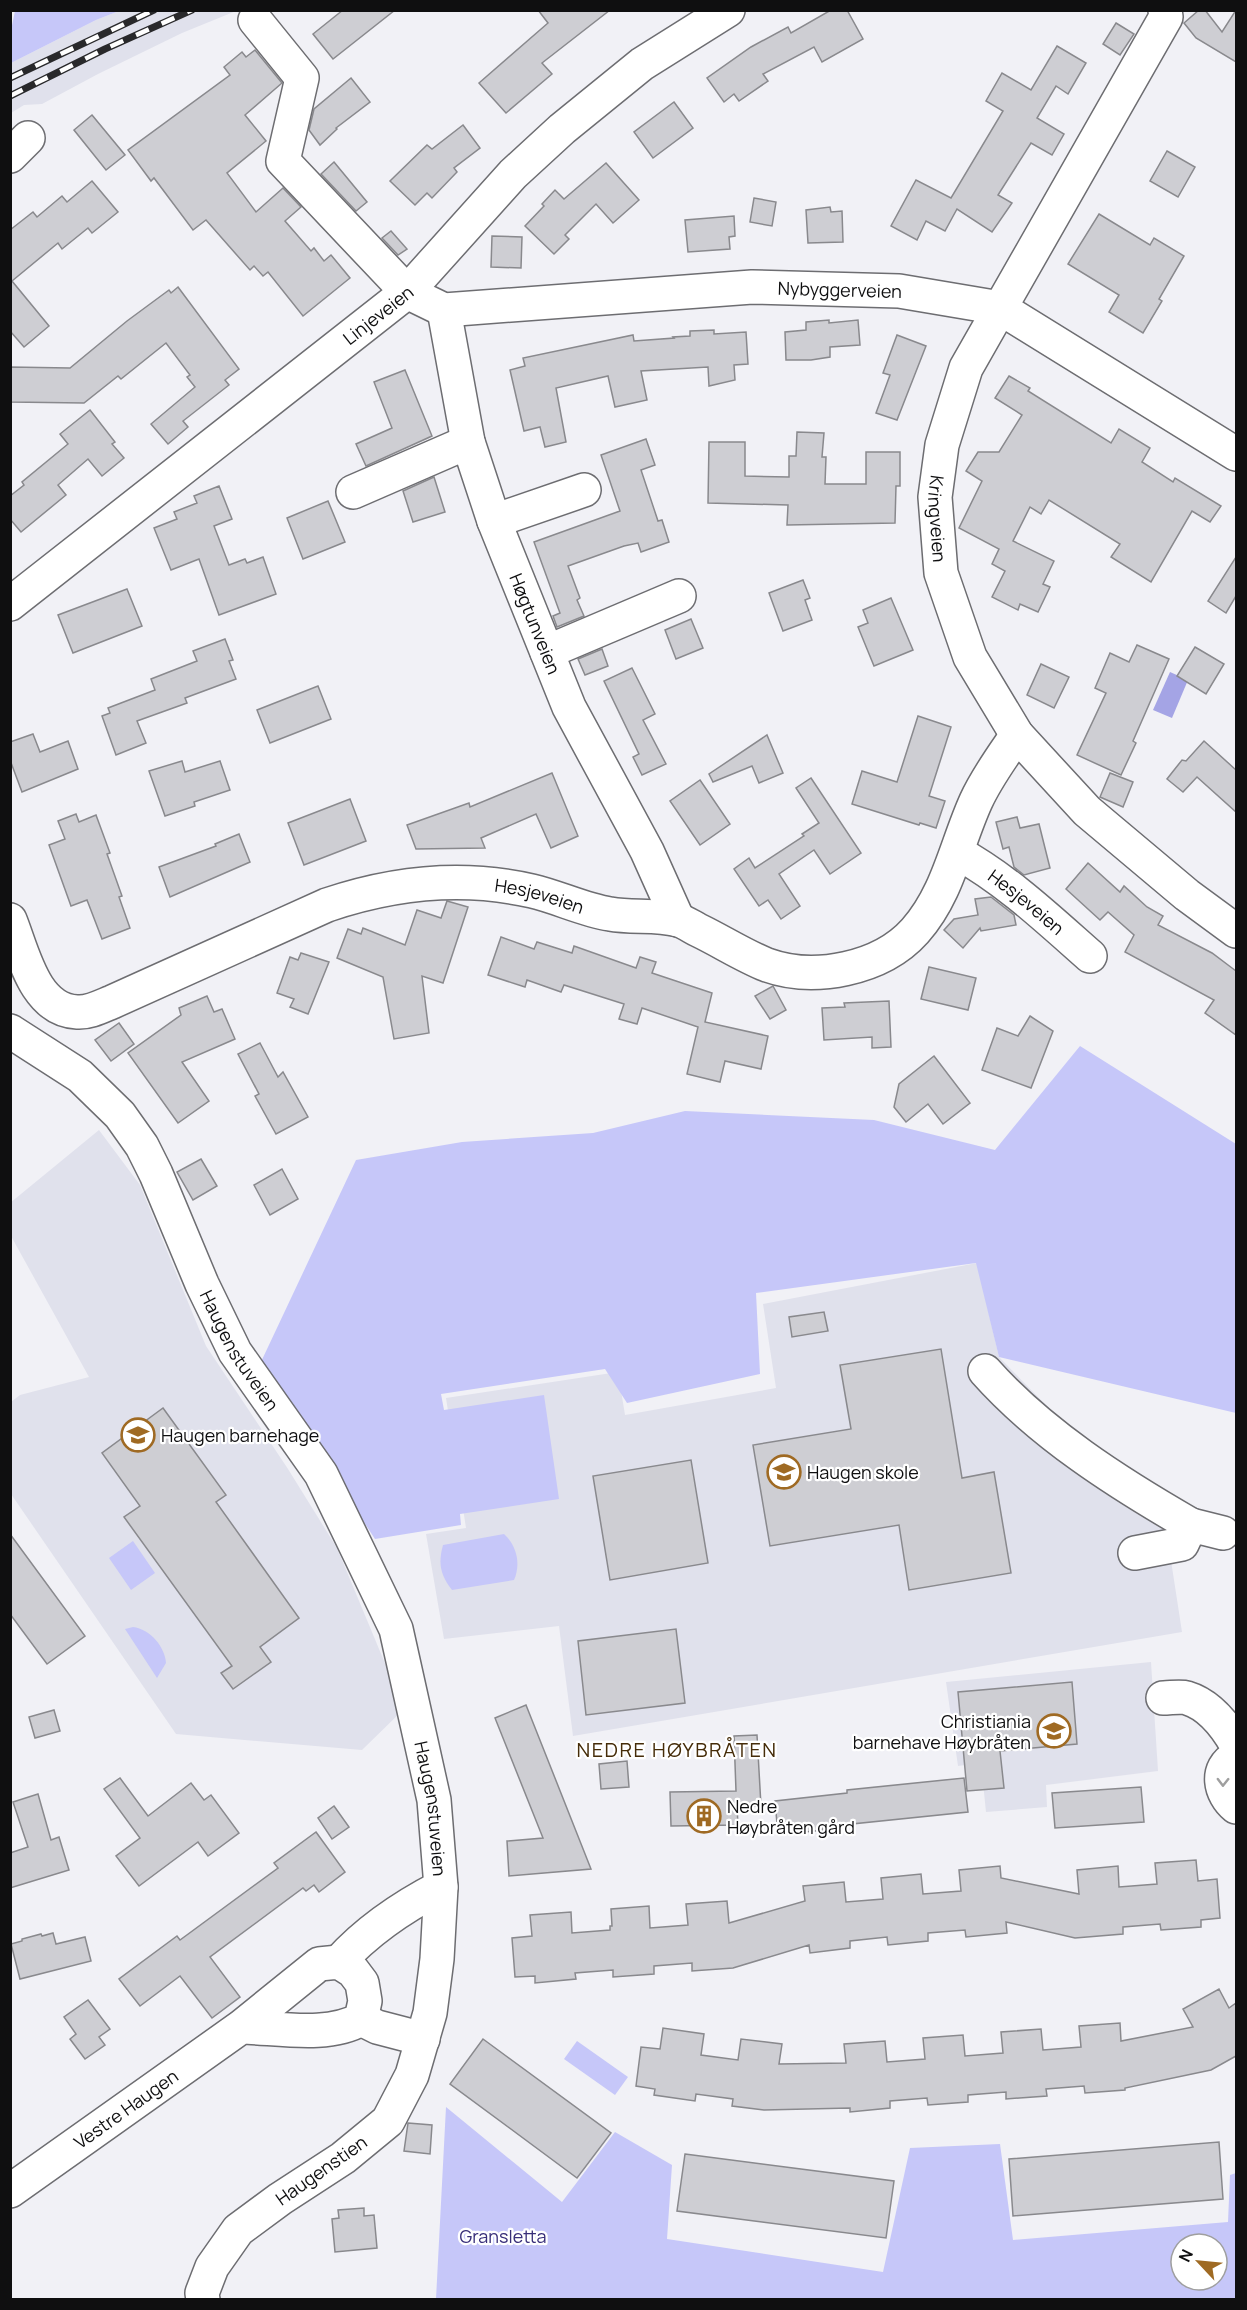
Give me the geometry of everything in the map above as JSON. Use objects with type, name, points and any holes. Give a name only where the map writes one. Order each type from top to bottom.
[{"type":"street","name":"Linjeveien","points":[[10,604],[407,292],[537,150],[642,64],[728,10]]},
{"type":"street","name":"Kringveien","points":[[1165,10],[1166,17],[966,368],[942,445],[935,497],[940,573],[970,657],[1017,735],[1087,811],[1187,895],[1236,931]]},
{"type":"street","points":[[255,20],[302,78],[282,161],[407,292],[444,310]]},
{"type":"street","name":"Nybyggerveien","points":[[444,310],[752,287],[899,291],[1000,308],[1236,454]]},
{"type":"street","name":"Høgtunveien","points":[[444,310],[468,442],[494,521],[569,707],[647,851],[678,920]]},
{"type":"street","points":[[353,492],[468,442]]},
{"type":"street","points":[[494,521],[584,490]]},
{"type":"street","points":[[547,652],[679,596]]},
{"type":"street","name":"Hesjeveien","points":[[10,920],[35,984],[43,995],[60,1007],[78,1012],[112,1002],[327,905],[364,893],[411,884],[453,881],[490,883],[534,891],[609,914],[678,920],[767,965],[801,973],[827,972],[855,967],[891,950],[914,933],[936,901],[958,853],[975,803],[987,779],[1017,735]]},
{"type":"street","name":"Hesjeveien","points":[[958,853],[983,867],[1010,888],[1090,956]]},
{"type":"street","name":"Haugenstuveien","points":[[10,1031],[88,1083],[120,1115],[142,1146],[202,1284],[235,1352],[321,1474],[396,1629],[434,1800],[441,1887]]},
{"type":"street","points":[[985,1371],[1011,1400],[1094,1466],[1191,1525],[1223,1533]]},
{"type":"street","points":[[1135,1553],[1182,1544],[1191,1525]]},
{"type":"street","points":[[1163,1698],[1186,1698],[1204,1706],[1221,1723],[1236,1744]]},
{"type":"street","points":[[1236,1757],[1225,1767],[1221,1778],[1223,1791],[1236,1807]]},
{"type":"street","points":[[369,2032],[362,1983],[353,1971],[339,1962],[355,1944],[414,1900],[441,1887]]},
{"type":"street","name":"Haugenstien","points":[[202,2300],[202,2293],[212,2267],[238,2230],[280,2199],[343,2158],[388,2121],[412,2075],[431,2004],[441,1887]]},
{"type":"street","name":"Vestre Haugen","points":[[10,2191],[241,2027],[318,1964],[339,1962]]},
{"type":"street","points":[[241,2027],[325,2031],[347,2027],[423,2039]]},
{"type":"shaded area","points":[[119,11],[236,11],[182,33],[42,104],[24,105],[11,113],[11,63],[96,20]]},
{"type":"shaded area","points":[[1170,672],[1188,680],[1172,718],[1153,710]]},
{"type":"shaded area","name":"Haugen barnehage","points":[[99,1130],[140,1185],[206,1346],[288,1469],[337,1548],[404,1709],[362,1750],[176,1734],[11,1494],[11,1402],[20,1395],[89,1377],[11,1236],[10,1203]]},
{"type":"shaded area","name":"Haugen skole","points":[[977,1263],[999,1357],[1166,1528],[1182,1632],[573,1736],[559,1626],[444,1639],[426,1534],[466,1528],[446,1398],[618,1372],[625,1415],[776,1388],[763,1304]]},
{"type":"shaded area","name":"Christiania barnehave Høybråten","points":[[1151,1662],[1158,1771],[1046,1785],[1047,1807],[986,1812],[981,1763],[958,1766],[946,1682]]},
{"type":"green space","points":[[15,10],[119,11],[96,20],[11,63],[11,30]]},
{"type":"green space","points":[[1080,1046],[1236,1144],[1236,1413],[999,1357],[976,1263],[756,1293],[760,1374],[627,1403],[605,1369],[441,1394],[444,1410],[544,1395],[559,1499],[460,1514],[461,1525],[375,1539],[260,1364],[356,1160],[462,1142],[593,1133],[685,1111],[874,1120],[995,1150]]},
{"type":"green space","points":[[504,1534],[515,1550],[517,1568],[514,1580],[452,1590],[441,1569],[443,1545]]},
{"type":"green space","points":[[133,1541],[155,1573],[131,1590],[109,1558]]},
{"type":"green space","points":[[133,1627],[151,1635],[163,1651],[166,1663],[157,1678],[125,1629]]},
{"type":"green space","points":[[577,2041],[628,2077],[615,2095],[564,2059]]},
{"type":"green space","name":"Gransletta","points":[[446,2107],[562,2202],[615,2132],[672,2165],[667,2239],[883,2272],[910,2148],[1000,2144],[1013,2240],[1228,2222],[1230,2175],[1236,2173],[1236,2299],[436,2299]]},
{"type":"building","points":[[343,10],[395,10],[333,59],[313,34]]},
{"type":"building","points":[[538,10],[610,10],[542,63],[552,74],[506,113],[479,83],[548,23]]},
{"type":"building","points":[[831,10],[847,10],[863,39],[822,62],[814,47],[763,74],[768,81],[739,101],[734,94],[724,102],[707,78],[751,47],[788,27],[791,33]]},
{"type":"building","points":[[1199,10],[1205,10],[1222,32],[1236,10],[1236,62],[1196,38],[1184,23]]},
{"type":"building","points":[[1116,23],[1134,34],[1120,55],[1103,44]]},
{"type":"building","points":[[1057,46],[1086,63],[1068,94],[1056,86],[1037,118],[1064,134],[1052,155],[1031,143],[998,195],[1012,203],[992,232],[957,209],[945,231],[926,221],[917,240],[891,226],[916,180],[951,198],[1003,111],[986,101],[1002,73],[1031,90]]},
{"type":"building","points":[[255,50],[282,83],[245,115],[266,141],[227,173],[256,212],[283,188],[301,207],[285,221],[311,251],[314,248],[324,261],[331,255],[350,278],[303,316],[268,272],[263,276],[254,266],[250,270],[206,220],[193,230],[154,178],[151,181],[128,150],[230,75],[224,67],[242,52],[246,57]]},
{"type":"building","points":[[351,78],[370,102],[336,128],[320,145],[309,130],[314,109]]},
{"type":"building","points":[[674,102],[693,128],[653,158],[634,132]]},
{"type":"building","points":[[92,115],[125,155],[106,170],[74,130]]},
{"type":"building","points":[[463,125],[480,148],[454,168],[457,172],[432,198],[427,193],[415,205],[390,181],[427,145],[432,149]]},
{"type":"building","points":[[1167,151],[1195,167],[1178,197],[1150,181]]},
{"type":"building","points":[[334,162],[367,202],[356,211],[321,174]]},
{"type":"building","points":[[606,163],[639,200],[613,223],[596,204],[565,235],[569,239],[554,254],[525,226],[555,190],[564,199]]},
{"type":"building","points":[[92,181],[118,212],[92,233],[88,228],[62,249],[58,243],[12,281],[49,326],[24,347],[10,331],[10,230],[33,212],[37,217],[62,196],[67,202]]},
{"type":"building","points":[[754,198],[776,202],[772,226],[750,222]]},
{"type":"building","points":[[830,207],[831,212],[842,211],[843,242],[808,243],[806,210]]},
{"type":"building","points":[[1099,214],[1150,245],[1154,238],[1184,256],[1159,299],[1162,301],[1143,333],[1109,312],[1119,295],[1068,264]]},
{"type":"building","points":[[734,216],[735,236],[729,237],[730,249],[688,252],[685,220]]},
{"type":"building","points":[[391,231],[407,249],[398,255],[382,238]]},
{"type":"building","points":[[492,236],[522,237],[521,268],[491,267]]},
{"type":"building","points":[[178,287],[239,369],[225,380],[229,385],[183,421],[188,427],[168,444],[151,424],[195,387],[187,377],[190,375],[166,343],[121,379],[118,376],[84,403],[10,402],[10,367],[70,368],[127,321],[169,290],[171,293]]},
{"type":"building","points":[[829,320],[829,323],[858,320],[860,345],[830,347],[830,357],[786,360],[785,332],[806,330],[806,322]]},
{"type":"building","points":[[714,330],[714,334],[746,332],[748,364],[734,365],[735,380],[709,386],[708,367],[641,371],[647,400],[615,407],[608,376],[556,388],[566,442],[545,447],[540,427],[524,431],[510,370],[525,366],[523,358],[633,335],[634,341],[690,336],[690,331]]},
{"type":"building","points":[[897,335],[926,346],[897,420],[876,413],[890,375],[883,373]]},
{"type":"building","points":[[405,370],[432,436],[366,466],[356,444],[392,428],[374,382]]},
{"type":"building","points":[[1009,376],[1030,388],[1028,391],[1111,443],[1119,429],[1150,448],[1142,462],[1173,482],[1175,478],[1221,506],[1210,522],[1192,511],[1151,582],[1111,557],[1120,544],[1049,500],[1041,514],[1030,507],[1013,541],[1054,561],[1043,584],[1050,587],[1038,612],[1020,604],[1018,610],[992,597],[1005,571],[992,564],[999,549],[959,528],[982,481],[966,471],[978,452],[999,452],[1022,415],[995,398]]},
{"type":"building","points":[[90,410],[115,442],[112,444],[124,458],[102,476],[88,459],[58,485],[66,495],[21,532],[10,519],[10,496],[24,485],[22,482],[68,444],[60,434]]},
{"type":"building","points":[[797,432],[824,433],[822,457],[826,457],[825,484],[866,484],[866,452],[900,452],[900,486],[896,486],[895,523],[787,525],[788,505],[708,503],[709,442],[745,442],[745,476],[789,477],[789,456],[796,456]]},
{"type":"building","points":[[646,439],[655,465],[641,470],[658,521],[662,520],[669,542],[641,552],[638,543],[624,546],[568,566],[584,616],[557,627],[553,616],[560,613],[534,542],[620,511],[601,455]]},
{"type":"building","points":[[434,477],[445,512],[413,522],[403,491]]},
{"type":"building","points":[[219,486],[232,519],[214,526],[229,565],[245,559],[247,563],[263,557],[276,594],[219,615],[199,559],[171,570],[154,528],[177,519],[174,512],[197,503],[194,496]]},
{"type":"building","points":[[328,501],[345,542],[303,559],[287,518]]},
{"type":"building","points":[[1236,557],[1236,596],[1226,613],[1208,601]]},
{"type":"building","points":[[803,580],[810,598],[805,600],[812,620],[783,631],[769,593]]},
{"type":"building","points":[[127,589],[142,626],[73,653],[58,615]]},
{"type":"building","points":[[891,598],[913,650],[874,666],[858,627],[868,623],[863,610]]},
{"type":"building","points":[[691,619],[703,648],[676,659],[665,630]]},
{"type":"building","points":[[225,639],[233,660],[229,661],[236,679],[185,698],[187,703],[137,721],[146,743],[116,755],[102,716],[110,713],[108,708],[155,690],[151,679],[197,661],[193,651]]},
{"type":"building","points":[[1137,645],[1169,659],[1133,741],[1136,743],[1121,775],[1077,755],[1106,693],[1095,688],[1110,653],[1129,662]]},
{"type":"building","points":[[1195,647],[1224,664],[1206,694],[1177,676]]},
{"type":"building","points":[[602,649],[608,666],[585,675],[578,659]]},
{"type":"building","points":[[1041,664],[1069,677],[1054,708],[1027,695]]},
{"type":"building","points":[[632,668],[655,714],[643,720],[666,764],[642,775],[633,757],[639,754],[604,681]]},
{"type":"building","points":[[318,686],[331,719],[270,743],[257,710]]},
{"type":"building","points":[[918,716],[951,727],[929,796],[945,801],[936,828],[852,804],[862,771],[897,782]]},
{"type":"building","points":[[33,734],[40,752],[68,741],[78,769],[22,792],[10,760],[10,742]]},
{"type":"building","points":[[767,735],[783,773],[759,783],[752,766],[713,782],[709,774]]},
{"type":"building","points":[[1204,741],[1236,770],[1236,812],[1197,777],[1183,792],[1167,779],[1182,760],[1186,761]]},
{"type":"building","points":[[182,761],[185,772],[220,761],[230,790],[194,802],[195,806],[165,816],[149,771]]},
{"type":"building","points":[[552,773],[578,836],[551,848],[536,814],[481,838],[485,848],[416,849],[407,825],[469,803],[470,807]]},
{"type":"building","points":[[1110,773],[1133,782],[1123,807],[1100,797]]},
{"type":"building","points":[[811,778],[861,853],[830,874],[814,850],[779,874],[800,906],[781,919],[768,900],[759,906],[734,869],[749,858],[755,868],[804,836],[802,834],[819,823],[796,788]]},
{"type":"building","points":[[700,780],[730,824],[700,845],[670,801]]},
{"type":"building","points":[[350,799],[366,841],[304,865],[288,823]]},
{"type":"building","points":[[76,814],[79,822],[96,815],[110,853],[107,854],[122,896],[119,897],[130,928],[102,939],[87,900],[71,906],[49,845],[65,839],[58,821]]},
{"type":"building","points":[[1017,817],[1020,828],[1039,824],[1050,868],[1024,875],[1014,867],[1009,847],[1003,849],[996,822]]},
{"type":"building","points":[[239,834],[250,862],[170,897],[159,867],[216,846],[215,844]]},
{"type":"building","points":[[1088,863],[1120,892],[1124,886],[1147,907],[1163,916],[1158,925],[1212,953],[1236,971],[1236,1035],[1205,1013],[1214,1000],[1125,952],[1134,935],[1108,912],[1100,920],[1066,889]]},
{"type":"building","points":[[991,897],[1014,915],[1016,925],[981,931],[980,928],[963,948],[944,930],[954,919],[978,915],[975,899]]},
{"type":"building","points":[[447,901],[468,907],[443,983],[422,976],[429,1033],[394,1039],[383,977],[337,958],[348,929],[361,934],[363,928],[405,945],[417,910],[441,918]]},
{"type":"building","points":[[501,937],[534,949],[537,942],[572,953],[574,946],[636,968],[640,957],[656,962],[652,973],[712,993],[705,1022],[768,1036],[761,1069],[725,1061],[720,1082],[687,1074],[698,1027],[642,1008],[637,1024],[619,1019],[624,1004],[564,985],[561,992],[527,980],[525,987],[488,975]]},
{"type":"building","points":[[301,953],[329,962],[308,1014],[290,1007],[294,999],[277,993],[290,957],[298,960]]},
{"type":"building","points":[[929,967],[976,978],[968,1010],[921,999]]},
{"type":"building","points":[[773,986],[786,1010],[770,1019],[755,996]]},
{"type":"building","points":[[207,996],[214,1012],[222,1009],[235,1039],[182,1062],[209,1101],[178,1123],[128,1053],[181,1015],[179,1008]]},
{"type":"building","points":[[889,1001],[891,1047],[872,1048],[872,1037],[824,1040],[822,1008],[845,1007],[844,1003]]},
{"type":"building","points":[[1030,1016],[1053,1031],[1031,1088],[982,1070],[997,1028],[1018,1036]]},
{"type":"building","points":[[119,1023],[134,1044],[111,1061],[95,1040]]},
{"type":"building","points":[[260,1043],[278,1077],[283,1072],[308,1117],[276,1134],[255,1096],[259,1094],[238,1054]]},
{"type":"building","points":[[934,1056],[970,1103],[943,1124],[928,1104],[906,1122],[894,1107],[899,1084]]},
{"type":"building","points":[[201,1159],[217,1186],[193,1200],[177,1172]]},
{"type":"building","points":[[282,1169],[298,1199],[270,1215],[254,1185]]},
{"type":"building","points":[[824,1312],[828,1331],[792,1337],[789,1317]]},
{"type":"building","points":[[941,1349],[962,1478],[994,1472],[1011,1573],[909,1590],[899,1525],[770,1546],[753,1445],[851,1429],[840,1365]]},
{"type":"building","points":[[163,1408],[226,1495],[216,1502],[299,1618],[260,1647],[271,1662],[233,1689],[221,1673],[232,1666],[124,1517],[140,1506],[102,1453]]},
{"type":"building","points":[[691,1460],[708,1563],[610,1580],[593,1476]]},
{"type":"building","points":[[10,1534],[85,1636],[47,1664],[10,1614]]},
{"type":"building","points":[[676,1629],[685,1703],[586,1715],[578,1641]]},
{"type":"building","points":[[1072,1682],[1077,1744],[1000,1751],[1004,1788],[967,1791],[958,1692]]},
{"type":"building","points":[[526,1705],[591,1869],[509,1876],[507,1841],[543,1838],[495,1718]]},
{"type":"building","points":[[54,1710],[60,1731],[35,1738],[29,1717]]},
{"type":"building","points":[[757,1735],[761,1806],[737,1807],[738,1825],[671,1826],[670,1792],[736,1791],[734,1736]]},
{"type":"building","points":[[627,1761],[629,1787],[601,1789],[599,1764]]},
{"type":"building","points":[[120,1778],[148,1816],[191,1783],[204,1800],[211,1795],[239,1833],[208,1856],[198,1842],[139,1886],[116,1856],[140,1838],[104,1789]]},
{"type":"building","points":[[964,1778],[968,1812],[823,1827],[823,1830],[778,1835],[775,1801],[847,1793],[847,1790]]},
{"type":"building","points":[[1141,1787],[1144,1822],[1055,1828],[1052,1793]]},
{"type":"building","points":[[38,1794],[51,1840],[59,1837],[69,1870],[10,1888],[10,1853],[28,1847],[13,1802]]},
{"type":"building","points":[[334,1806],[349,1827],[332,1839],[318,1818]]},
{"type":"building","points":[[316,1832],[345,1872],[319,1892],[314,1885],[306,1891],[303,1888],[210,1957],[240,1997],[212,2018],[180,1976],[140,2006],[119,1979],[177,1936],[180,1940],[278,1868],[274,1863]]},
{"type":"building","points":[[1196,1860],[1198,1881],[1217,1879],[1220,1918],[1201,1920],[1201,1927],[1161,1930],[1160,1924],[1123,1927],[1123,1934],[1075,1938],[1006,1922],[1007,1933],[966,1937],[965,1930],[928,1933],[928,1941],[888,1945],[887,1937],[850,1941],[850,1948],[810,1953],[809,1945],[733,1968],[692,1971],[692,1963],[654,1966],[654,1974],[613,1977],[613,1970],[575,1973],[576,1979],[535,1983],[535,1976],[515,1977],[512,1938],[532,1936],[530,1915],[571,1912],[572,1933],[610,1930],[612,1926],[611,1909],[649,1906],[650,1928],[688,1925],[686,1904],[727,1901],[729,1923],[805,1901],[803,1886],[844,1882],[846,1902],[883,1899],[881,1878],[921,1874],[923,1894],[961,1891],[959,1870],[1000,1866],[1001,1878],[1079,1894],[1077,1870],[1118,1866],[1119,1887],[1157,1884],[1155,1863]]},
{"type":"building","points":[[53,1933],[56,1944],[85,1937],[91,1961],[20,1979],[11,1944],[41,1934],[42,1936]]},
{"type":"building","points":[[1219,1989],[1229,2008],[1236,2003],[1236,2056],[1211,2070],[1125,2088],[1125,2090],[1085,2093],[1084,2086],[1046,2089],[1047,2096],[1006,2099],[1006,2092],[968,2095],[968,2102],[928,2105],[927,2098],[890,2101],[890,2108],[850,2112],[850,2108],[764,2110],[732,2106],[733,2099],[696,2094],[695,2101],[654,2095],[655,2089],[636,2086],[641,2047],[660,2049],[663,2028],[704,2034],[701,2055],[738,2060],[741,2039],[782,2044],[779,2064],[846,2063],[844,2044],[885,2041],[887,2062],[925,2059],[923,2038],[963,2035],[965,2056],[1003,2053],[1001,2032],[1041,2029],[1043,2050],[1081,2047],[1079,2026],[1120,2023],[1121,2041],[1193,2027],[1183,2009]]},
{"type":"building","points":[[88,2000],[110,2029],[99,2037],[105,2045],[85,2059],[70,2039],[76,2034],[64,2017]]},
{"type":"building","points":[[483,2039],[611,2133],[577,2178],[450,2084]]},
{"type":"building","points":[[408,2123],[432,2125],[430,2154],[404,2151]]},
{"type":"building","points":[[1219,2142],[1223,2199],[1013,2216],[1009,2159]]},
{"type":"building","points":[[685,2154],[894,2181],[886,2238],[677,2211]]},
{"type":"building","points":[[364,2208],[364,2216],[374,2215],[377,2248],[335,2252],[332,2219],[339,2218],[338,2210]]},
{"type":"railway","points":[[10,78],[154,10]]},
{"type":"railway","points":[[10,96],[105,49],[192,10]]},
{"type":"place","name":"Haugen barnehage","points":[[138,1435]]},
{"type":"place","name":"Haugen skole","points":[[784,1472]]},
{"type":"place","name":"Christiania barnehave Høybråten","points":[[1054,1731]]},
{"type":"place","name":"Nedre Høybråten gård","points":[[704,1816]]},
{"type":"district","name":"NEDRE HØYBRÅTEN","points":[[677,1749]]}]
